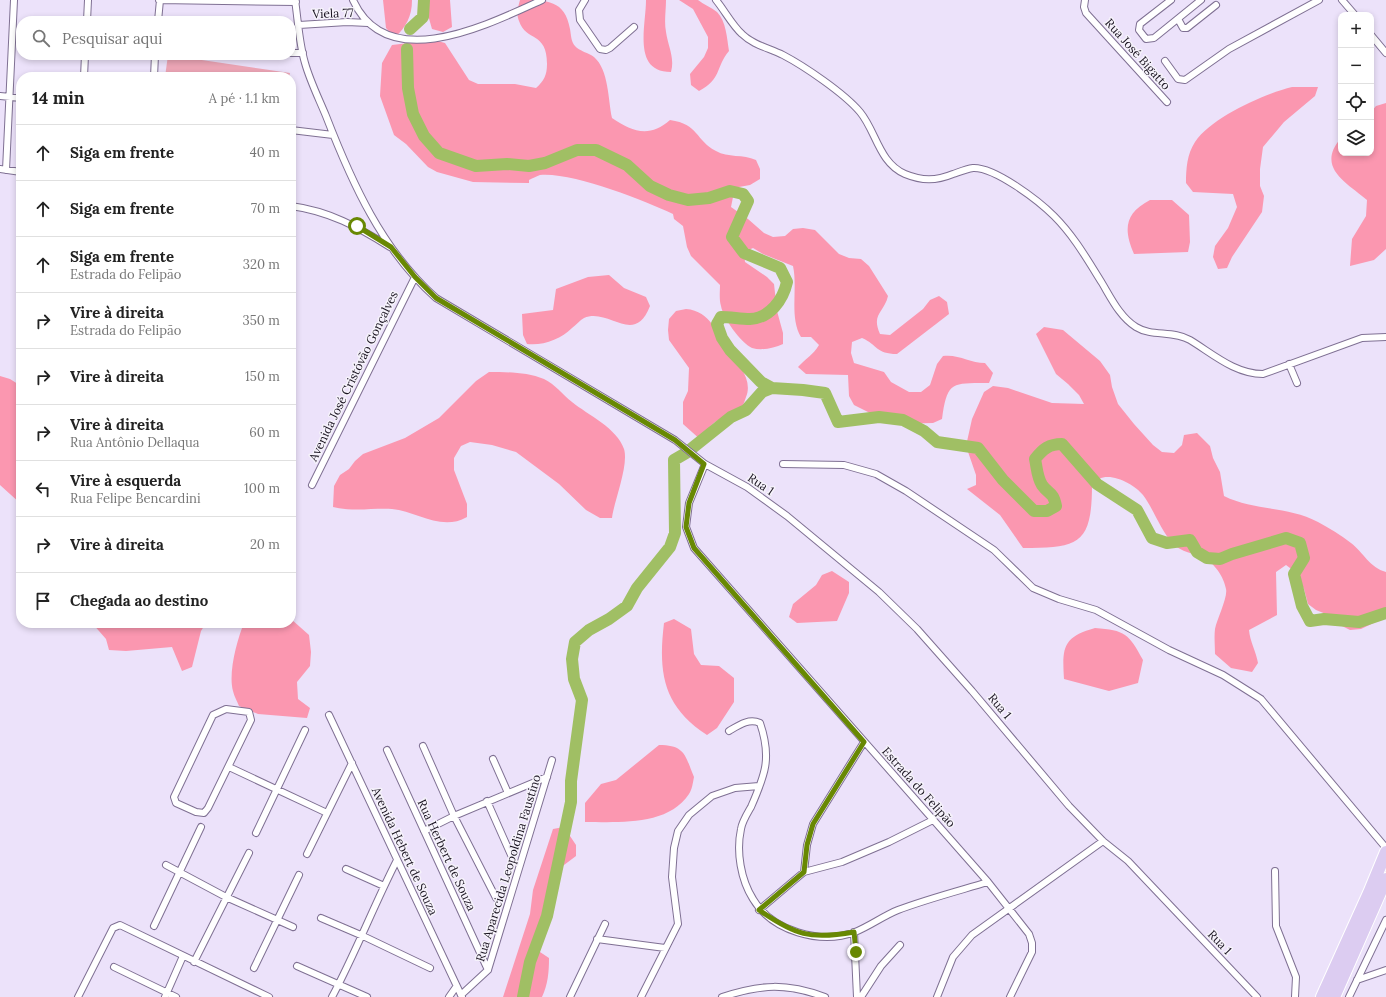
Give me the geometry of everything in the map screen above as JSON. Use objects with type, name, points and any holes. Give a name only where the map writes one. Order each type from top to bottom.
[{"type":"highway","points":[[1322,997],[1358,920],[1386,852]]},
{"type":"highway","points":[[1334,997],[1386,879]]},
{"type":"street","points":[[14,0],[3,170],[16,171]]},
{"type":"street","points":[[87,16],[88,0]]},
{"type":"street","points":[[158,16],[160,0],[296,1],[305,63],[355,187],[391,247],[415,277]]},
{"type":"street","points":[[353,0],[359,13],[368,23],[390,37],[402,40],[425,40],[477,28],[542,0]]},
{"type":"street","points":[[585,0],[579,10],[580,20],[600,49],[606,50],[610,48],[634,27]]},
{"type":"street","points":[[716,0],[742,35],[753,42],[783,55],[809,70],[860,112],[890,163],[902,172],[918,179],[930,180],[974,168],[987,171],[1013,183],[1054,216],[1077,241],[1116,307],[1126,320],[1138,328],[1151,332],[1175,334],[1189,339],[1221,360],[1251,374],[1263,374],[1362,338],[1386,337]]},
{"type":"street","name":"Rua José Bigatto","points":[[1085,0],[1084,7],[1086,13],[1167,102]]},
{"type":"street","points":[[1171,0],[1140,24],[1139,30],[1146,39],[1151,40],[1201,0]]},
{"type":"street","points":[[1165,60],[1178,80],[1185,80],[1230,49],[1319,0]]},
{"type":"street","points":[[1342,0],[1352,12]]},
{"type":"street","points":[[1178,19],[1183,28],[1187,28],[1216,5]]},
{"type":"street","name":"Viela 77","points":[[299,25],[347,22],[368,23]]},
{"type":"street","points":[[1374,39],[1386,53]]},
{"type":"street","points":[[296,53],[303,53]]},
{"type":"street","points":[[84,72],[85,60]]},
{"type":"street","points":[[154,72],[155,60]]},
{"type":"street","points":[[0,96],[16,97]]},
{"type":"street","points":[[296,131],[333,135]]},
{"type":"street","points":[[296,207],[327,213],[341,219],[391,247]]},
{"type":"street","name":"Rua 1","points":[[415,277],[436,298],[675,440],[704,464],[747,487],[787,516],[884,597],[922,634],[1069,806],[1103,842],[1128,861],[1257,997]]},
{"type":"street","name":"Avenida José Cristóvão Gonçalves","points":[[312,485],[415,277]]},
{"type":"street","points":[[1289,364],[1297,383]]},
{"type":"street","name":"Estrada do Felipão","points":[[704,464],[689,503],[686,527],[694,548],[988,882],[1029,934],[1032,943],[1032,952],[1010,997]]},
{"type":"street","points":[[783,464],[844,465],[876,474],[906,491],[994,550],[1033,588],[1059,599],[1096,610],[1169,650],[1223,675],[1261,700],[1386,848]]},
{"type":"street","points":[[226,709],[249,712],[251,720],[229,767],[204,813],[196,812],[174,801],[174,797],[213,715],[226,709]]},
{"type":"street","name":"Avenida Hebert de Souza","points":[[329,715],[461,996]]},
{"type":"street","points":[[729,731],[740,724],[754,720],[760,723],[766,748],[766,770],[741,829],[741,870],[748,892],[759,910],[782,926],[804,935],[822,936],[854,932],[897,910],[988,882]]},
{"type":"street","points":[[256,833],[278,790],[305,730]]},
{"type":"street","points":[[804,872],[807,845],[813,824],[864,742]]},
{"type":"street","points":[[423,746],[454,816],[496,898]]},
{"type":"street","name":"Rua Herbert de Souza","points":[[387,750],[488,970]]},
{"type":"street","points":[[492,760],[508,793]]},
{"type":"street","name":"Rua Aparecida Leopoldina Faustino","points":[[461,996],[488,970],[552,760]]},
{"type":"street","points":[[307,854],[352,764]]},
{"type":"street","points":[[229,767],[327,813]]},
{"type":"street","points":[[424,831],[488,801],[547,777]]},
{"type":"street","points":[[641,997],[678,924],[672,877],[674,848],[678,831],[689,815],[712,796],[735,788],[759,786]]},
{"type":"street","points":[[488,801],[511,855]]},
{"type":"street","points":[[759,910],[804,872],[842,862],[889,842],[933,820]]},
{"type":"street","points":[[154,926],[200,827]]},
{"type":"street","points":[[937,997],[953,957],[972,935],[1103,842]]},
{"type":"street","points":[[194,962],[249,852]]},
{"type":"street","points":[[332,997],[363,936],[384,886],[398,860]]},
{"type":"street","points":[[166,865],[226,897],[293,927]]},
{"type":"street","points":[[346,869],[384,886]]},
{"type":"street","points":[[1275,871],[1276,926],[1296,977],[1296,997]]},
{"type":"street","points":[[254,968],[299,875]]},
{"type":"street","points":[[321,918],[430,968]]},
{"type":"street","points":[[1349,997],[1386,920]]},
{"type":"street","points":[[570,997],[605,924]]},
{"type":"street","points":[[78,997],[113,928],[120,925],[268,997]]},
{"type":"street","points":[[854,932],[857,997]]},
{"type":"street","points":[[597,939],[665,948]]},
{"type":"street","points":[[861,997],[883,962],[900,945]]},
{"type":"street","points":[[166,995],[182,956]]},
{"type":"street","points":[[297,966],[367,997]]},
{"type":"street","points":[[114,967],[166,995],[176,997]]},
{"type":"street","points":[[1357,980],[1386,970]]},
{"type":"street","points":[[449,997],[456,986]]},
{"type":"street","points":[[725,997],[759,987],[782,986],[806,990],[826,997]]},
{"type":"shaded area","points":[[383,0],[412,0],[408,21],[395,38],[386,28]]},
{"type":"shaded area","points":[[426,0],[450,0],[452,27],[443,32],[432,29],[426,8]]},
{"type":"shaded area","points":[[520,0],[538,0],[546,2],[559,7],[564,12],[568,19],[574,44],[577,48],[594,57],[603,69],[612,118],[619,123],[634,130],[648,131],[663,126],[670,120],[679,122],[692,129],[709,147],[716,151],[725,155],[746,157],[756,160],[760,169],[760,179],[750,185],[739,187],[733,197],[731,207],[764,233],[773,237],[785,236],[793,229],[803,228],[815,230],[839,254],[849,258],[861,259],[869,266],[888,296],[879,314],[877,322],[880,334],[890,335],[923,309],[930,300],[939,296],[947,302],[949,314],[897,354],[890,354],[881,351],[862,338],[852,342],[851,353],[854,363],[884,372],[891,382],[909,392],[921,392],[930,385],[937,364],[943,356],[954,356],[974,362],[985,363],[993,373],[989,383],[967,383],[959,384],[954,387],[949,391],[946,397],[942,419],[933,423],[895,424],[884,420],[854,405],[849,396],[848,375],[806,374],[798,367],[819,345],[811,337],[801,337],[797,329],[795,321],[795,284],[793,266],[763,254],[753,248],[744,252],[745,262],[767,277],[774,284],[777,311],[783,333],[783,344],[768,349],[752,348],[738,336],[725,317],[720,304],[720,285],[691,256],[687,247],[683,226],[674,219],[673,214],[608,188],[570,178],[554,175],[540,175],[529,180],[529,183],[473,182],[437,172],[428,167],[406,144],[394,135],[380,96],[382,63],[392,45],[434,40],[445,43],[469,80],[478,84],[515,84],[536,88],[546,75],[546,54],[544,46],[540,41],[522,28],[517,13]]},
{"type":"shaded area","points":[[646,0],[666,0],[665,28],[672,57],[671,72],[659,70],[651,64],[646,56],[644,34]]},
{"type":"shaded area","points":[[679,0],[698,0],[703,3],[717,12],[726,30],[729,51],[715,78],[706,87],[699,91],[691,85],[690,74],[704,57],[708,48],[708,37],[693,9]]},
{"type":"shaded area","points":[[167,60],[202,60],[283,72],[166,72]]},
{"type":"shaded area","points":[[1292,87],[1318,87],[1315,96],[1284,122],[1263,147],[1260,169],[1260,186],[1264,196],[1262,212],[1232,257],[1227,268],[1218,269],[1213,257],[1215,246],[1228,228],[1237,207],[1233,194],[1193,192],[1186,183],[1187,167],[1192,147],[1203,133],[1226,115],[1267,95]]},
{"type":"shaded area","points":[[1386,103],[1386,249],[1374,260],[1350,266],[1352,239],[1366,216],[1367,200],[1337,174],[1331,158],[1338,143],[1338,156],[1374,156],[1374,108],[1376,106]]},
{"type":"shaded area","points":[[1150,200],[1172,200],[1189,215],[1190,242],[1188,252],[1134,254],[1128,237],[1128,222],[1135,210]]},
{"type":"shaded area","points":[[609,275],[624,288],[646,297],[650,306],[644,318],[636,324],[629,325],[603,317],[593,316],[584,318],[568,332],[551,341],[539,344],[527,344],[523,335],[522,314],[553,310],[556,289],[588,277]]},
{"type":"shaded area","points":[[686,309],[702,314],[712,324],[741,367],[748,385],[748,391],[743,406],[738,413],[714,423],[706,432],[702,441],[683,424],[683,402],[688,391],[689,368],[669,340],[669,319],[676,311]]},
{"type":"shaded area","points":[[1044,327],[1063,330],[1100,361],[1110,375],[1112,387],[1118,404],[1153,445],[1162,452],[1174,453],[1182,445],[1184,435],[1197,433],[1210,446],[1213,458],[1220,472],[1224,496],[1247,504],[1295,513],[1318,522],[1347,540],[1375,567],[1386,572],[1386,617],[1361,629],[1350,630],[1340,625],[1331,616],[1316,610],[1308,604],[1304,589],[1294,571],[1286,565],[1276,572],[1277,615],[1249,630],[1258,663],[1252,672],[1231,668],[1215,654],[1215,629],[1226,593],[1225,584],[1221,575],[1215,566],[1207,560],[1176,547],[1164,532],[1143,495],[1135,487],[1117,478],[1104,477],[1092,485],[1089,520],[1085,531],[1078,539],[1069,544],[1057,546],[1023,548],[1000,515],[967,489],[976,485],[976,475],[966,446],[972,419],[984,392],[993,386],[1008,388],[1052,403],[1084,404],[1079,395],[1056,374],[1036,334]]},
{"type":"shaded area","points":[[489,372],[524,374],[548,381],[572,402],[609,428],[615,435],[624,449],[625,464],[612,518],[600,518],[586,510],[559,484],[516,452],[492,445],[470,442],[461,446],[454,458],[454,470],[467,504],[467,517],[457,521],[438,522],[392,509],[355,510],[333,507],[334,486],[340,475],[349,469],[363,454],[405,438],[439,418],[476,381]]},
{"type":"shaded area","points":[[0,376],[16,383],[16,499],[0,485]]},
{"type":"shaded area","points":[[832,571],[849,582],[849,593],[837,621],[797,623],[789,617],[793,604],[816,585],[822,575]]},
{"type":"shaded area","points":[[674,619],[691,629],[694,654],[701,665],[719,666],[734,678],[734,702],[717,728],[707,735],[692,724],[672,700],[663,673],[662,641],[664,623]]},
{"type":"shaded area","points":[[296,623],[309,635],[311,652],[310,666],[297,682],[298,699],[310,708],[307,718],[258,714],[239,706],[233,691],[232,666],[242,628],[296,628]]},
{"type":"shaded area","points":[[96,628],[203,628],[192,667],[182,671],[172,647],[126,651],[109,650],[106,639]]},
{"type":"shaded area","points":[[1095,628],[1120,632],[1134,644],[1143,660],[1138,683],[1109,691],[1064,679],[1064,651],[1067,645],[1076,635]]},
{"type":"shaded area","points":[[659,745],[668,745],[679,749],[686,757],[694,777],[690,792],[680,804],[669,812],[642,820],[627,822],[585,822],[585,803],[601,784],[616,780]]},
{"type":"shaded area","points":[[564,827],[576,845],[576,856],[560,868],[552,898],[541,917],[540,952],[549,958],[546,987],[542,997],[503,997],[530,914],[533,890],[553,829]]},
{"type":"waterway","points":[[410,29],[423,17],[424,0]]},
{"type":"waterway","points":[[407,49],[408,88],[413,114],[424,136],[439,153],[476,166],[507,164],[529,166],[545,163],[577,150],[596,150],[627,165],[650,186],[669,195],[688,200],[709,198],[730,191],[743,194],[748,201],[732,237],[744,253],[780,268],[787,282],[779,301],[769,312],[757,318],[750,319],[721,317],[717,324],[722,338],[730,350],[761,382],[772,388],[825,393],[838,422],[879,417],[903,420],[924,431],[937,442],[978,448],[1003,480],[1034,511],[1047,511],[1056,506],[1052,495],[1040,482],[1035,459],[1047,448],[1053,445],[1062,444],[1097,484],[1137,510],[1152,538],[1167,543],[1190,540],[1197,552],[1207,558],[1220,559],[1286,538],[1300,543],[1304,558],[1294,574],[1302,606],[1310,621],[1324,619],[1359,622],[1386,613]]},
{"type":"waterway","points":[[523,997],[530,962],[547,916],[571,802],[571,781],[582,700],[574,679],[572,659],[575,642],[589,630],[609,619],[627,606],[637,588],[670,547],[675,533],[674,460],[686,453],[731,417],[746,410],[762,392],[772,388]]},
{"type":"route","points":[[357,226],[391,247],[415,277],[436,298],[675,440],[704,464],[689,503],[686,527],[694,548],[864,742],[813,824],[807,845],[804,872],[787,888],[759,910],[782,926],[804,935],[822,936],[854,932],[856,952]]}]
